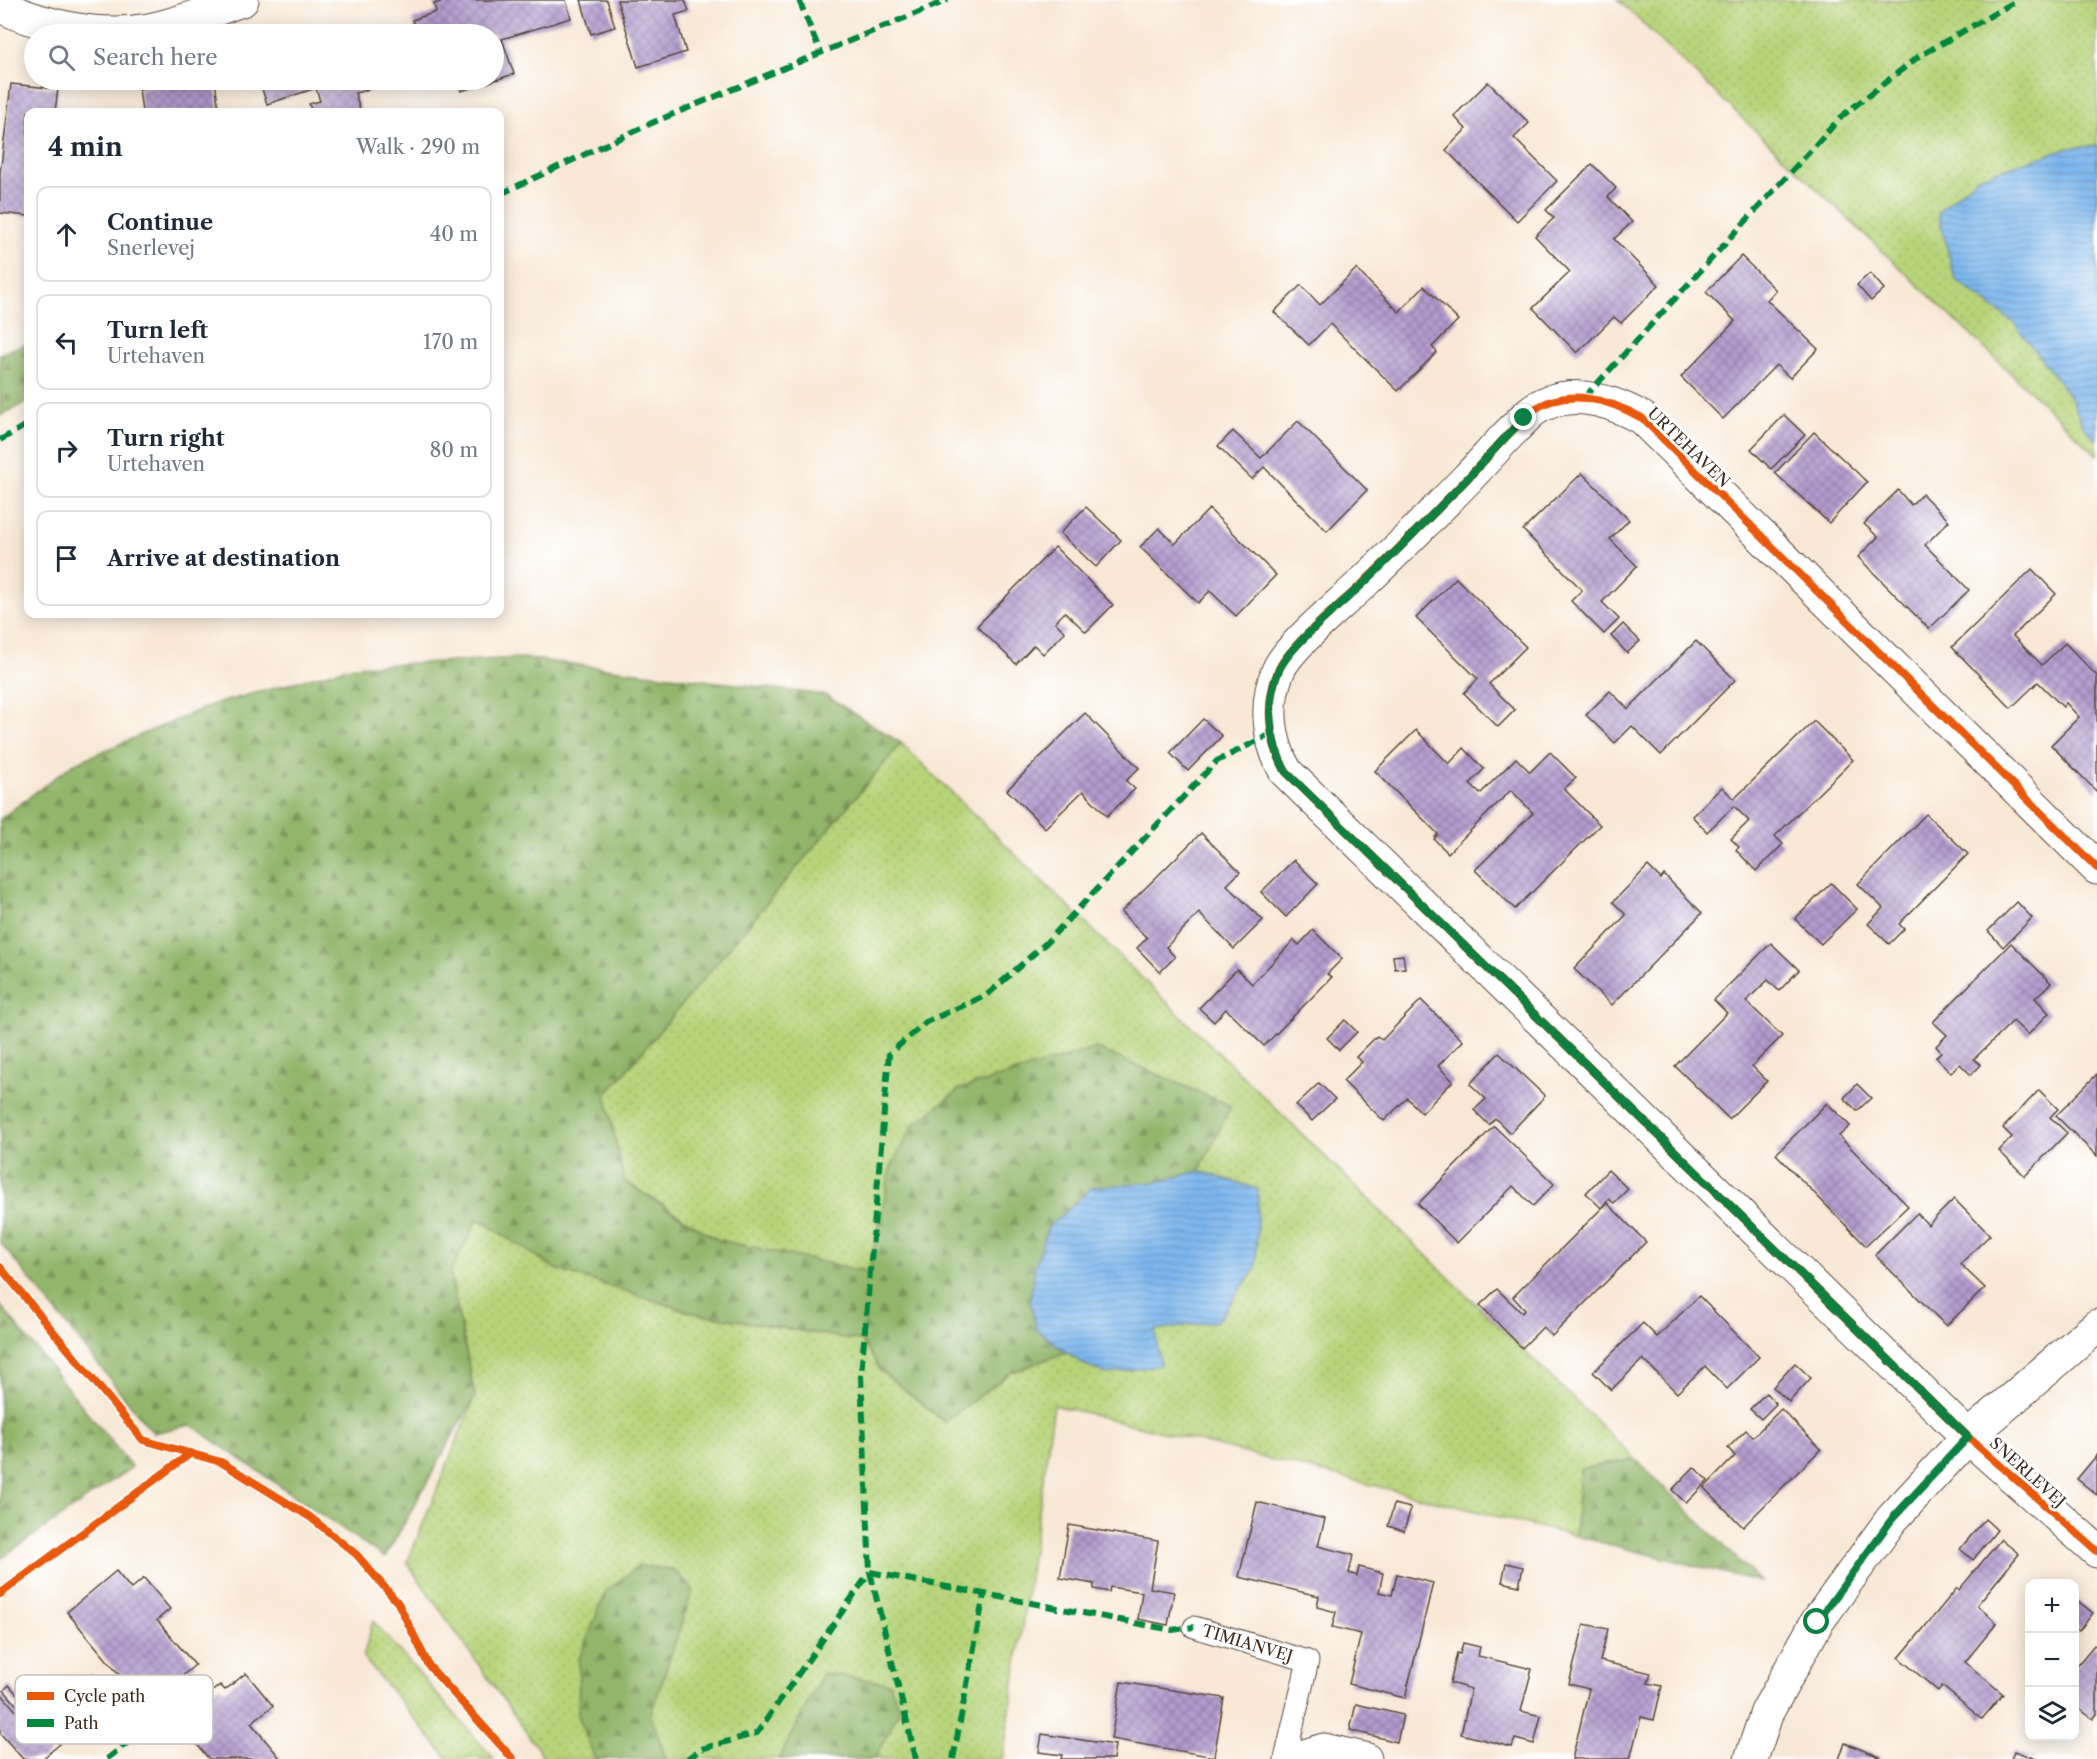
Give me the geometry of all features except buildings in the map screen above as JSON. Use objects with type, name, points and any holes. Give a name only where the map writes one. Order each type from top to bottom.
[{"type":"street","points":[[168,24],[242,0]]},
{"type":"street","points":[[0,6],[52,24]]},
{"type":"street","name":"URTEHAVEN","points":[[1968,1437],[1286,772],[1276,755],[1272,734],[1270,712],[1273,690],[1278,671],[1289,653],[1367,580],[1532,411],[1550,400],[1567,398],[1599,401],[1642,418],[2097,868]]},
{"type":"street","name":"SNERLEVEJ","points":[[1751,1759],[1767,1712],[1817,1622],[1892,1519],[1968,1437],[2097,1326]]},
{"type":"street","name":"SNERLEVEJ","points":[[1968,1437],[2097,1551]]},
{"type":"street","points":[[1295,1759],[1324,1750],[1365,1759]]},
{"type":"lane","name":"TIMIANVEJ","points":[[1194,1627],[1308,1661],[1285,1759]]},
{"type":"green space","points":[[1618,0],[2097,0],[2097,455]]},
{"type":"green space","points":[[24,345],[24,403],[0,416],[0,354]]},
{"type":"green space","points":[[522,658],[825,695],[901,743],[606,1095],[624,1181],[718,1240],[869,1272],[891,1167],[913,1125],[960,1089],[1096,1048],[1231,1106],[1199,1171],[1158,1182],[1093,1187],[1036,1329],[1066,1352],[1010,1373],[945,1422],[881,1371],[862,1341],[693,1313],[556,1269],[478,1219],[450,1273],[475,1396],[385,1558],[191,1425],[153,1433],[0,1242],[0,819],[73,764],[211,705],[354,666]]},
{"type":"green space","points":[[901,743],[1635,1459],[1581,1469],[1575,1536],[1054,1405],[1003,1759],[545,1759],[407,1563],[475,1396],[450,1273],[479,1218],[556,1269],[693,1313],[863,1341],[881,1371],[945,1422],[1010,1373],[1066,1352],[1083,1364],[1160,1364],[1154,1330],[1217,1321],[1258,1189],[1199,1171],[1230,1106],[891,1167],[869,1272],[718,1240],[624,1181],[605,1095]]},
{"type":"green space","points":[[0,1305],[132,1467],[0,1559]]},
{"type":"green space","points":[[1635,1459],[1761,1582],[1575,1536],[1580,1469]]},
{"type":"green space","points":[[638,1566],[673,1569],[693,1589],[651,1714],[666,1759],[595,1759],[578,1715],[579,1659],[606,1591]]},
{"type":"green space","points":[[373,1621],[494,1759],[448,1759],[363,1657]]},
{"type":"green space","points":[[823,1673],[889,1683],[900,1709],[875,1759],[779,1759]]},
{"type":"water","points":[[2097,146],[2097,440],[2085,429],[2069,395],[2014,323],[1955,279],[1938,212],[1978,177],[2070,148]]},
{"type":"water","points":[[1199,1171],[1258,1189],[1256,1268],[1217,1321],[1155,1330],[1160,1365],[1107,1374],[1083,1364],[1036,1329],[1030,1300],[1035,1266],[1048,1227],[1093,1187],[1158,1182]]},
{"type":"marked path","points":[[799,0],[821,54]]},
{"type":"marked path","points":[[504,192],[654,122],[948,0]]},
{"type":"marked path","points":[[1584,398],[1842,116],[1918,57],[2018,0]]},
{"type":"marked path","points":[[0,440],[24,426]]},
{"type":"marked path","points":[[916,1759],[870,1572],[861,1375],[889,1054],[926,1022],[987,995],[1046,943],[1217,761],[1271,734]]},
{"type":"marked path","points":[[870,1572],[1172,1630],[1194,1627]]},
{"type":"marked path","points":[[687,1759],[701,1749],[757,1733],[870,1572]]},
{"type":"marked path","points":[[953,1759],[984,1594]]},
{"type":"marked path","points":[[107,1759],[126,1744]]},
{"type":"cycle path","points":[[2097,868],[1642,418],[1629,411],[1587,398],[1559,399],[1532,411],[1404,543],[1293,649],[1278,671],[1271,697],[1272,736],[1286,772],[1968,1437],[2097,1551]]},
{"type":"cycle path","points":[[0,1267],[143,1440],[221,1462],[310,1517],[357,1555],[398,1603],[429,1666],[513,1759]]},
{"type":"cycle path","points":[[0,1594],[191,1453]]},
{"type":"route","points":[[1524,418],[1367,580],[1289,653],[1278,671],[1270,712],[1276,755],[1286,772],[1968,1437],[1892,1519],[1817,1622]]}]
